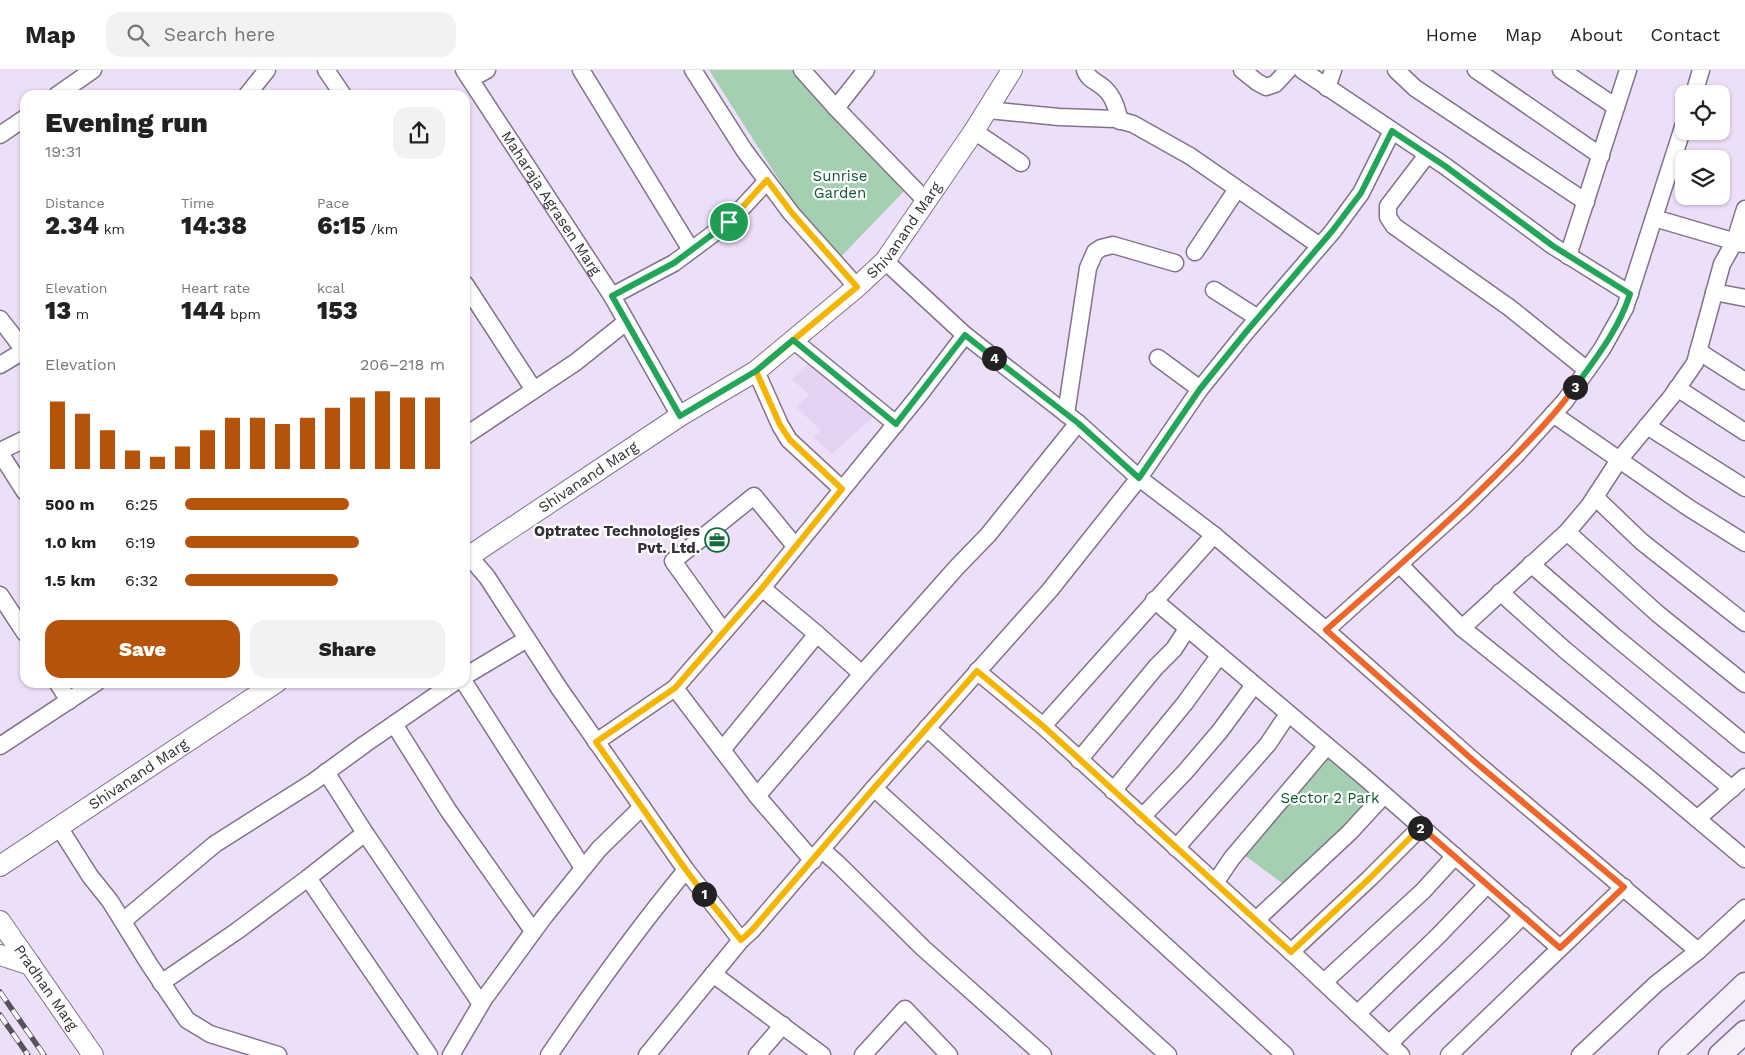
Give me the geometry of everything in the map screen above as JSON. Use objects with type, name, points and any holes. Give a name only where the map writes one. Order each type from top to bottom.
[{"type":"main road","points":[[1670,1055],[1745,984]]},
{"type":"main road","points":[[1720,1055],[1745,1032]]},
{"type":"street","points":[[64,90],[92,70]]},
{"type":"street","points":[[252,90],[267,70]]},
{"type":"street","points":[[314,70],[324,70],[339,90]]},
{"type":"street","points":[[467,74],[487,70]]},
{"type":"street","points":[[581,70],[692,250]]},
{"type":"street","points":[[693,70],[744,150],[792,213],[857,287]]},
{"type":"street","points":[[802,70],[926,201]]},
{"type":"street","points":[[836,108],[866,70]]},
{"type":"street","name":"Shivanand Marg","points":[[470,555],[680,416],[756,371],[857,287],[885,261],[988,110],[1012,70]]},
{"type":"street","points":[[1085,70],[1086,74],[1105,89],[1110,96],[1120,121]]},
{"type":"street","points":[[1242,70],[1266,87],[1275,84],[1288,70]]},
{"type":"street","points":[[1302,70],[1445,166],[1553,246],[1630,294]]},
{"type":"street","points":[[1328,88],[1333,70]]},
{"type":"street","points":[[1396,70],[1415,88],[1586,202]]},
{"type":"street","points":[[1476,70],[1601,156]]},
{"type":"street","points":[[1561,70],[1616,107]]},
{"type":"street","points":[[1568,256],[1628,70]]},
{"type":"street","points":[[1697,85],[1701,70]]},
{"type":"street","name":"Maharaja Agrasen Marg","points":[[467,74],[612,296],[680,416]]},
{"type":"street","points":[[988,110],[1059,117],[1115,119],[1133,124],[1190,156],[1320,246]]},
{"type":"street","points":[[0,135],[20,121]]},
{"type":"street","points":[[974,131],[1021,163]]},
{"type":"street","points":[[647,1055],[741,940],[752,930],[874,788],[1050,590],[1139,478],[1200,389],[1320,246],[1361,193],[1392,131]]},
{"type":"street","points":[[1326,630],[1464,506],[1516,455],[1565,401],[1607,341],[1625,308],[1679,140]]},
{"type":"street","points":[[1427,155],[1388,206],[1388,217],[1394,226],[1510,308],[1587,370]]},
{"type":"street","points":[[612,296],[674,263],[692,250],[729,222],[767,180]]},
{"type":"street","points":[[1195,252],[1237,189]]},
{"type":"street","points":[[1462,628],[1567,532],[1595,497],[1619,460],[1677,388],[1694,363],[1722,264],[1740,243],[1745,209]]},
{"type":"street","points":[[1654,218],[1740,243]]},
{"type":"street","points":[[757,796],[862,674],[988,535],[1072,419],[1088,268],[1095,252],[1101,248],[1113,245],[1175,263]]},
{"type":"street","points":[[885,261],[965,335],[1072,419],[1139,478],[1214,535],[1326,630],[1475,762],[1698,951]]},
{"type":"street","points":[[1214,290],[1258,318]]},
{"type":"street","points":[[470,292],[534,390]]},
{"type":"street","points":[[1714,292],[1745,298]]},
{"type":"street","points":[[0,319],[20,344]]},
{"type":"street","points":[[470,430],[576,362],[626,322]]},
{"type":"street","points":[[596,742],[675,688],[762,588],[896,424],[965,335]]},
{"type":"street","points":[[793,340],[896,424]]},
{"type":"street","points":[[1698,352],[1745,381]]},
{"type":"street","points":[[0,365],[20,353]]},
{"type":"street","points":[[1158,358],[1200,389]]},
{"type":"street","points":[[756,371],[780,425],[790,440],[842,489]]},
{"type":"street","points":[[1677,388],[1745,432]]},
{"type":"street","points":[[1553,414],[1745,543]]},
{"type":"street","points":[[1647,426],[1745,488]]},
{"type":"street","points":[[20,442],[0,452],[20,484]]},
{"type":"street","points":[[723,631],[673,561],[754,496],[795,546]]},
{"type":"street","points":[[1595,497],[1642,542],[1745,623]]},
{"type":"street","points":[[1567,532],[1658,614],[1745,684]]},
{"type":"street","points":[[1043,726],[1214,535]]},
{"type":"street","points":[[470,560],[487,577],[596,742],[686,870],[741,940]]},
{"type":"street","points":[[1532,564],[1614,636],[1745,744]]},
{"type":"street","points":[[1400,565],[1462,628],[1645,775],[1745,859]]},
{"type":"street","points":[[762,588],[862,674]]},
{"type":"street","points":[[1500,592],[1565,650],[1732,789]]},
{"type":"street","points":[[0,595],[20,625]]},
{"type":"street","points":[[1154,600],[1327,746],[1560,948]]},
{"type":"street","points":[[1079,760],[1174,649],[1187,629]]},
{"type":"street","points":[[722,750],[817,634]]},
{"type":"street","points":[[470,673],[527,639]]},
{"type":"street","points":[[1113,791],[1185,703],[1219,656]]},
{"type":"street","points":[[977,671],[1043,726],[1324,982],[1401,1055]]},
{"type":"street","points":[[1142,817],[1185,772],[1220,731],[1254,685]]},
{"type":"street","points":[[61,688],[69,701]]},
{"type":"street","points":[[1,744],[87,688]]},
{"type":"street","name":"Shivanand Marg","points":[[0,866],[268,688]]},
{"type":"street","points":[[122,921],[215,844],[326,772],[446,688]]},
{"type":"street","points":[[468,688],[583,868]]},
{"type":"street","points":[[675,688],[757,796],[818,855],[837,863],[923,948],[1043,1055]]},
{"type":"street","points":[[1176,848],[1268,744],[1288,714]]},
{"type":"street","points":[[394,724],[448,810],[534,932]]},
{"type":"street","points":[[927,728],[1285,1055]]},
{"type":"street","points":[[1214,883],[1250,836],[1327,746]]},
{"type":"street","points":[[326,772],[481,1004]]},
{"type":"street","points":[[1696,819],[1745,777]]},
{"type":"street","points":[[874,788],[1168,1055]]},
{"type":"street","points":[[1256,920],[1350,832],[1384,795]]},
{"type":"street","points":[[451,1055],[481,1004],[583,868],[599,849],[642,807]]},
{"type":"street","points":[[59,827],[90,876],[110,901],[161,983],[187,1020],[210,1034],[278,1055]]},
{"type":"street","points":[[1291,952],[1421,827]]},
{"type":"street","points":[[161,983],[237,931],[365,833]]},
{"type":"street","points":[[1324,982],[1416,898],[1455,856]]},
{"type":"street","points":[[549,1055],[663,897],[686,870]]},
{"type":"street","points":[[308,878],[429,1055]]},
{"type":"street","points":[[1357,1014],[1488,885]]},
{"type":"street","points":[[1448,1055],[1624,887]]},
{"type":"street","points":[[1580,1055],[1656,984],[1698,951],[1745,908]]},
{"type":"street","points":[[1389,1044],[1523,916]]},
{"type":"street","name":"Pradhan Marg","points":[[0,921],[93,1055]]},
{"type":"street","points":[[0,955],[31,965]]},
{"type":"street","points":[[713,974],[822,1055]]},
{"type":"street","points":[[863,1055],[905,1009],[949,1055]]},
{"type":"street","points":[[758,1055],[783,1025]]},
{"type":"shaded area","points":[[812,361],[874,416],[832,454],[813,437],[821,431],[796,407],[809,395],[792,379]]},
{"type":"green space","name":"Sunrise Garden","points":[[709,70],[802,70],[907,188],[833,265]]},
{"type":"green space","name":"Sector 2 Park","points":[[1327,750],[1380,795],[1286,886],[1240,852]]},
{"type":"railway","points":[[0,992],[44,1055]]},
{"type":"railway","points":[[0,1015],[28,1055]]},
{"type":"place","name":"Optratec Technologies Pvt. Ltd.","points":[[717,540]]},
{"type":"route","points":[[729,222],[674,263],[612,296],[680,416],[756,371],[793,340],[846,385],[896,424],[965,335],[1078,423],[1139,478],[1200,389],[1333,230],[1361,193],[1392,131],[1445,166],[1553,246],[1630,294],[1625,308],[1602,349],[1565,401],[1516,455],[1464,506],[1326,630],[1475,762],[1624,887],[1560,948],[1421,827],[1291,952],[1043,726],[977,671],[752,930],[741,940],[686,870],[596,742],[675,688],[762,588],[842,489],[790,440],[780,425],[756,371],[825,314],[857,287],[792,213],[767,180],[729,222]]}]
